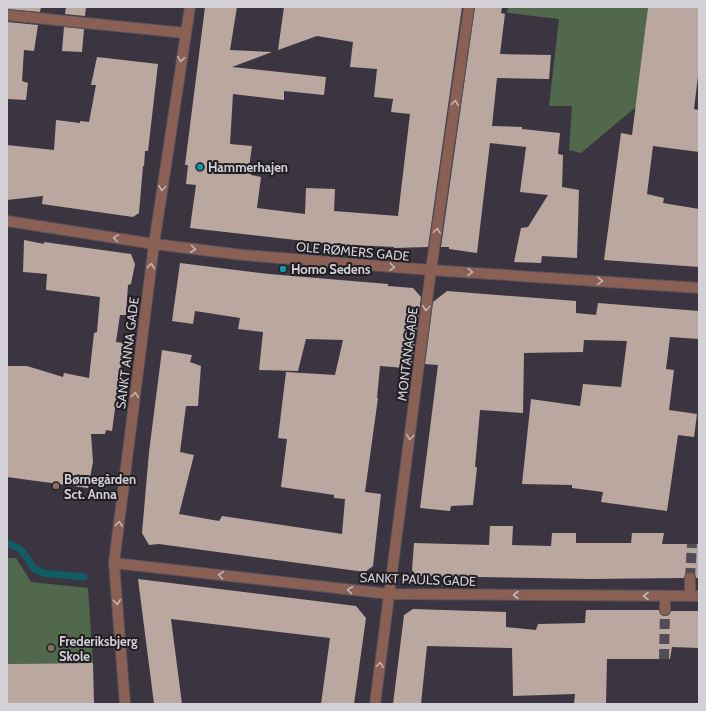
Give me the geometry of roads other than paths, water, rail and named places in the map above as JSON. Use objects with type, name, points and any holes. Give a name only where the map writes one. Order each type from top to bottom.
[{"type":"street","name":"SANKT ANNA GADE","points":[[125,704],[114,563],[154,244],[190,7]]},
{"type":"street","name":"MONTANAGADE","points":[[374,704],[431,270],[469,7]]},
{"type":"street","points":[[7,15],[185,33]]},
{"type":"street","name":"OLE RØMERS GADE","points":[[7,221],[154,244],[243,255],[431,270],[699,288]]},
{"type":"street","name":"SANKT PAULS GADE","points":[[114,563],[389,594],[695,596]]},
{"type":"street","points":[[690,578],[695,596]]},
{"type":"street","points":[[665,596],[665,610]]},
{"type":"waterway","points":[[7,544],[20,549],[34,569],[43,573],[84,577]]},
{"type":"tunnel","points":[[690,578],[692,544]]},
{"type":"tunnel","points":[[664,659],[665,610]]},
{"type":"place","name":"Hammerhajen","points":[[200,167]]},
{"type":"place","name":"Homo Sedens","points":[[283,269]]},
{"type":"place","name":"Børnegården Sct. Anna","points":[[56,486]]},
{"type":"place","name":"Frederiksbjerg Skole","points":[[51,648]]}]
